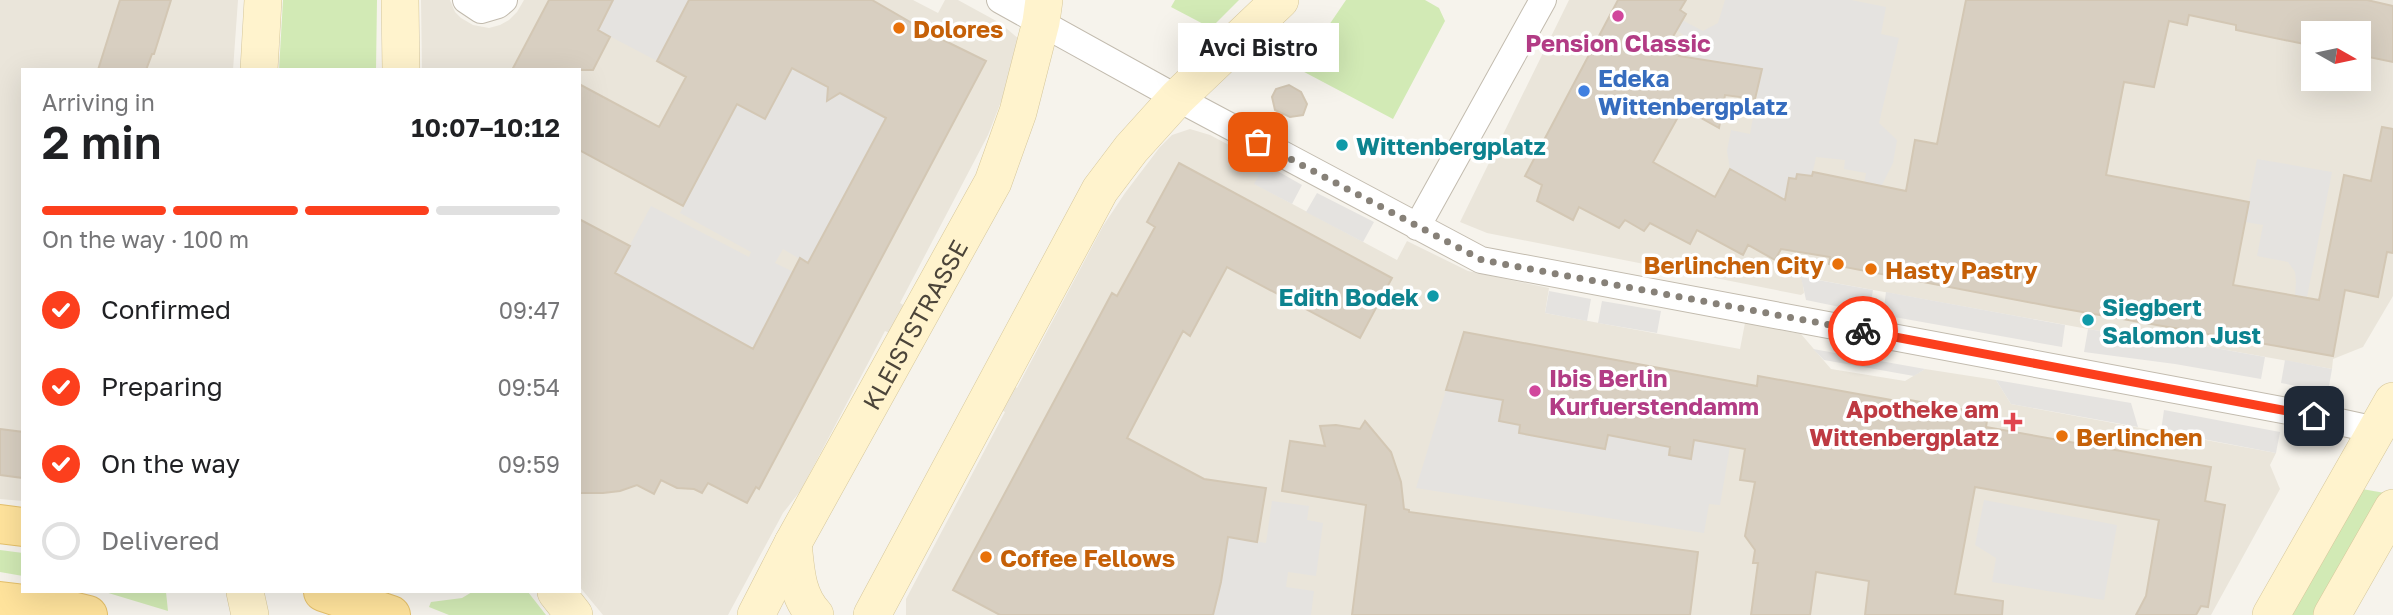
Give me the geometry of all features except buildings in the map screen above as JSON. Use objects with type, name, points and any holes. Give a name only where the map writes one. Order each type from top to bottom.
[{"type":"main road","points":[[259,68],[263,0]]},
{"type":"main road","points":[[400,0],[401,68]]},
{"type":"main road","points":[[872,615],[1100,190],[1131,149],[1177,99],[1280,0]]},
{"type":"main road","name":"KLEISTSTRASSE","points":[[756,615],[993,181],[1018,112],[1043,11]]},
{"type":"main road","points":[[2271,615],[2387,422]]},
{"type":"main road","points":[[2332,615],[2393,508]]},
{"type":"main road","points":[[0,524],[21,527]]},
{"type":"main road","points":[[793,543],[800,593],[815,615]]},
{"type":"main road","points":[[245,593],[250,615]]},
{"type":"main road","points":[[326,593],[373,607]]},
{"type":"main road","points":[[557,593],[574,615]]},
{"type":"main road","points":[[0,601],[60,608],[88,615]]},
{"type":"street","points":[[466,0],[481,10],[498,5],[504,0]]},
{"type":"street","points":[[1000,0],[1043,11],[1177,99],[1482,260],[2298,413],[2387,422]]},
{"type":"street","points":[[1417,227],[1543,0]]},
{"type":"shaded area","points":[[0,0],[238,0],[233,68],[21,68],[21,501],[0,499]]},
{"type":"shaded area","points":[[421,0],[450,0],[461,18],[473,25],[489,28],[509,20],[524,0],[913,0],[938,13],[945,0],[958,0],[1000,23],[1019,39],[1004,94],[988,135],[900,303],[908,308],[895,335],[885,331],[801,490],[783,513],[728,615],[603,615],[581,588],[581,68],[422,68]]},
{"type":"shaded area","points":[[613,0],[689,0],[657,61],[598,30]]},
{"type":"shaded area","points":[[1569,0],[2393,0],[2393,296],[2363,347],[2333,359],[2332,369],[2176,341],[2088,329],[1802,277],[1804,293],[1801,295],[1487,233],[1460,222]]},
{"type":"shaded area","points":[[1725,0],[1851,0],[1886,7],[1881,34],[1899,38],[1879,123],[1897,140],[1893,163],[1877,195],[1862,194],[1866,173],[1844,169],[1845,160],[1816,157],[1812,176],[1797,174],[1796,179],[1789,178],[1785,200],[1730,169],[1727,151],[1731,130],[1750,134],[1762,69],[1721,63],[1688,76],[1673,68],[1687,38],[1677,30],[1682,20],[1703,31],[1718,23]]},
{"type":"shaded area","points":[[794,65],[828,87],[828,101],[839,93],[888,115],[808,264],[783,249],[775,263],[802,276],[779,299],[734,383],[729,346],[734,336],[615,273],[651,206],[749,257],[751,252],[680,213],[726,124],[712,91],[765,119]]},
{"type":"shaded area","points":[[1190,129],[1210,135],[1265,164],[1255,184],[1397,260],[1407,241],[1468,271],[1549,288],[1545,313],[1740,349],[1745,323],[1801,334],[1831,369],[1905,381],[1925,369],[1996,380],[2011,404],[2276,453],[2270,465],[2280,489],[2211,615],[906,615],[906,599],[1005,412],[997,408],[1010,385],[1017,388],[1103,226],[1125,193],[1172,135]]},
{"type":"shaded area","points":[[2257,159],[2332,172],[2307,297],[2295,295],[2295,272],[2288,262],[2257,256],[2263,225],[2245,222]]},
{"type":"shaded area","points":[[1265,164],[1302,185],[1292,204],[1254,184]]},
{"type":"shaded area","points":[[1317,193],[1374,222],[1363,242],[1306,212]]},
{"type":"shaded area","points":[[1801,277],[1873,290],[1869,313],[1806,300]]},
{"type":"shaded area","points":[[1549,291],[1591,299],[1587,321],[1545,313]]},
{"type":"shaded area","points":[[1886,292],[2065,325],[2062,347],[1883,315]]},
{"type":"shaded area","points":[[1602,301],[1661,311],[1657,333],[1598,323]]},
{"type":"shaded area","points":[[2088,329],[2265,357],[2261,379],[2084,352]]},
{"type":"shaded area","points":[[1813,349],[1925,369],[1914,376],[1824,360]]},
{"type":"shaded area","points":[[2285,360],[2332,369],[2328,392],[2281,383]]},
{"type":"shaded area","points":[[1996,380],[2131,403],[2138,427],[2011,404]]},
{"type":"shaded area","points":[[1446,390],[1503,400],[1520,425],[1605,449],[1608,435],[1670,447],[1669,455],[1691,459],[1694,440],[1730,446],[1720,505],[1709,504],[1704,533],[1416,488]]},
{"type":"shaded area","points":[[2164,410],[2280,432],[2276,453],[2161,431]]},
{"type":"shaded area","points":[[1984,500],[2117,525],[2104,600],[1992,582],[1996,558],[1975,545]]},
{"type":"shaded area","points":[[1272,501],[1309,506],[1307,520],[1323,523],[1316,576],[1288,572],[1286,587],[1314,591],[1311,615],[1213,615],[1221,582],[1226,537],[1266,543]]},
{"type":"green space","points":[[283,0],[377,0],[376,68],[279,68]]},
{"type":"green space","points":[[1175,0],[1239,0],[1211,28],[1171,7]]},
{"type":"green space","points":[[1346,0],[1425,0],[1439,8],[1445,21],[1393,119],[1291,65],[1329,25]]},
{"type":"green space","points":[[2356,488],[2385,493],[2317,615],[2286,615]]},
{"type":"green space","points":[[0,550],[21,553],[21,576],[0,572]]},
{"type":"green space","points":[[108,593],[166,593],[168,611]]},
{"type":"green space","points":[[470,593],[529,593],[546,615],[449,615],[429,607],[431,602],[462,598]]},
{"type":"way so far","points":[[1258,142],[1482,260],[1863,331]]},
{"type":"place","name":"Pension Classic","points":[[1618,16]]},
{"type":"place","name":"Dolores","points":[[899,28]]},
{"type":"place","name":"Edeka Wittenbergplatz","points":[[1584,91]]},
{"type":"place","name":"Avci Bistro","points":[[1258,142]]},
{"type":"place","name":"Wittenbergplatz","points":[[1342,145]]},
{"type":"place","name":"Berlinchen City","points":[[1838,264]]},
{"type":"place","name":"Hasty Pastry","points":[[1871,269]]},
{"type":"place","name":"Edith Bodek","points":[[1433,296]]},
{"type":"place","name":"Siegbert Salomon Just","points":[[2088,320]]},
{"type":"place","name":"Ibis Berlin Kurfuerstendamm","points":[[1535,391]]},
{"type":"place","name":"Apotheke am Wittenbergplatz","points":[[2013,422]]},
{"type":"place","name":"Berlinchen","points":[[2062,436]]},
{"type":"place","name":"Coffee Fellows","points":[[986,557]]},
{"type":"route","points":[[1863,331],[2314,416]]}]
